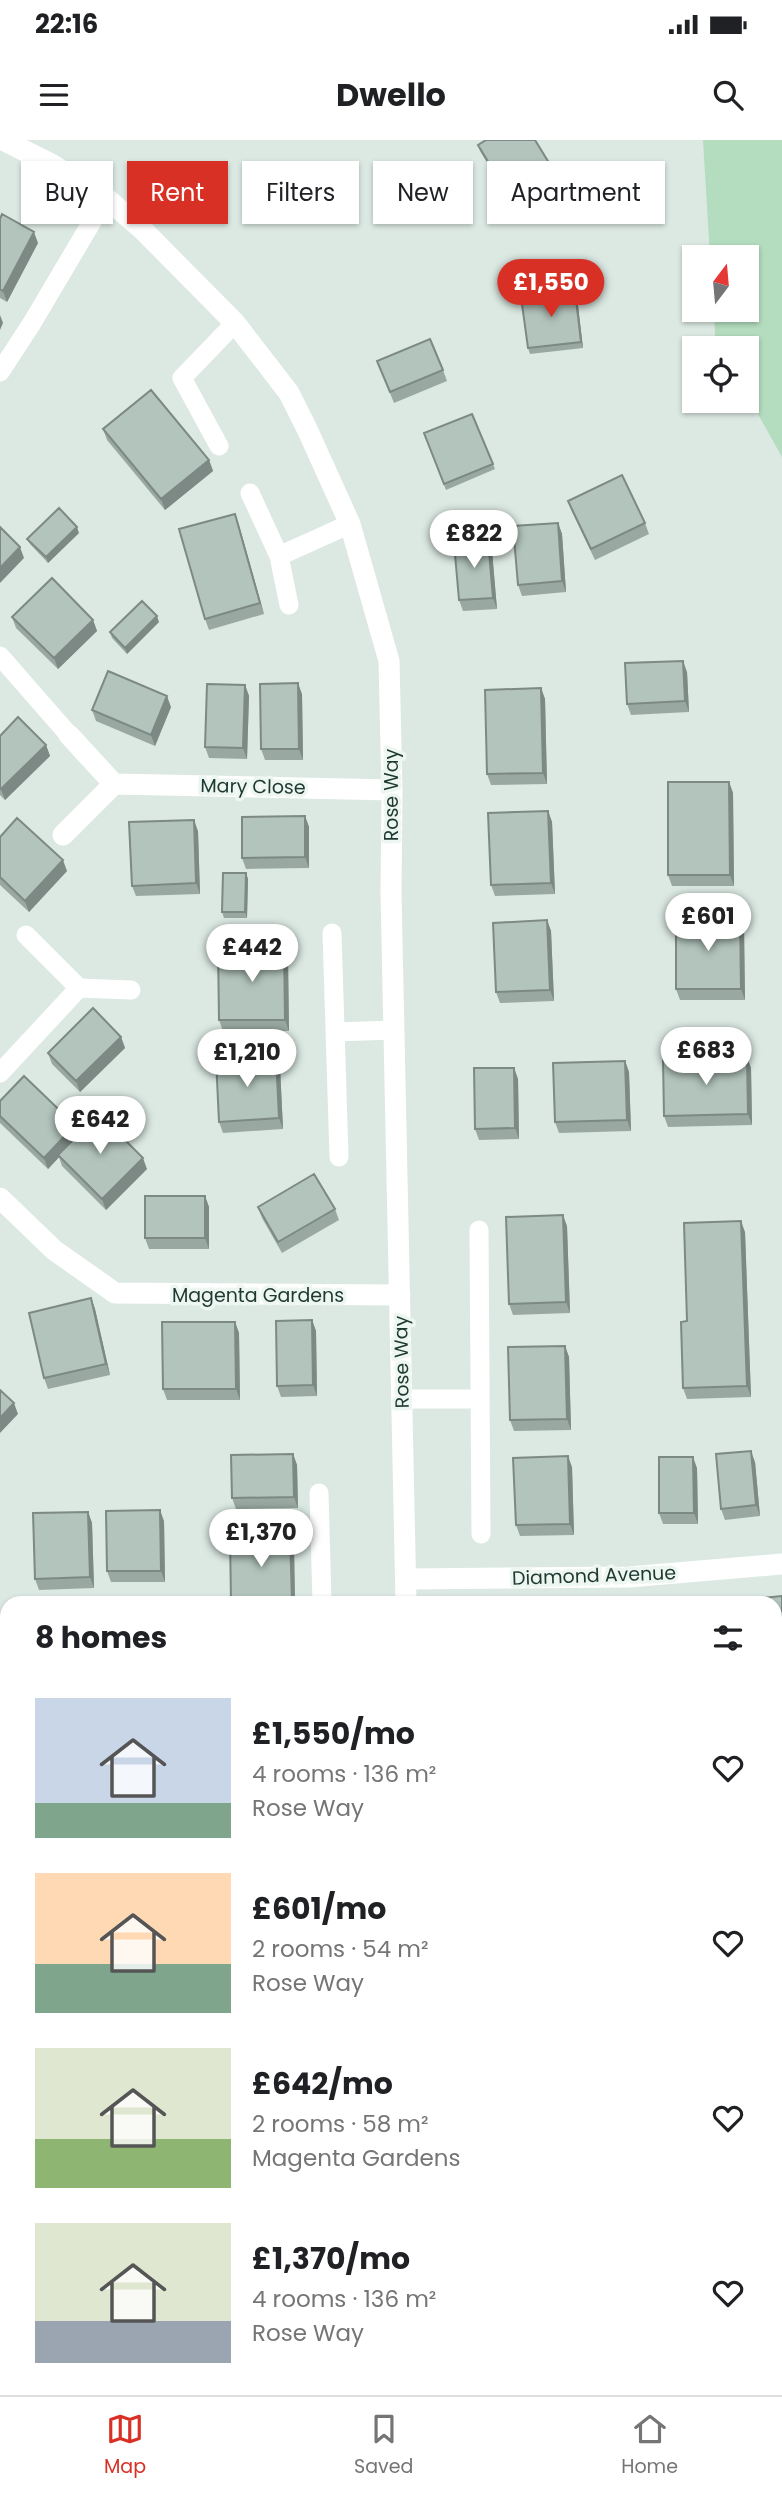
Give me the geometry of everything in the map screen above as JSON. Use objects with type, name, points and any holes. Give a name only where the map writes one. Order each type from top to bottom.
[{"type":"street","name":"Rose Way","points":[[3,140],[45,161]]},
{"type":"street","name":"Rose Way","points":[[113,204],[173,258],[235,323],[289,393],[338,493],[350,524],[389,661],[407,1596]]},
{"type":"street","points":[[64,835],[114,784],[69,735]]},
{"type":"street","name":"Mary Close","points":[[114,784],[392,790]]},
{"type":"street","name":"Magenta Gardens","points":[[0,1198],[54,1250],[115,1293],[400,1295]]},
{"type":"street","name":"Diamond Avenue","points":[[406,1579],[629,1577],[782,1564]]},
{"type":"lane","points":[[0,372],[91,224]]},
{"type":"lane","points":[[219,446],[182,378],[235,323]]},
{"type":"lane","points":[[250,493],[279,556],[289,605]]},
{"type":"lane","points":[[279,556],[350,524]]},
{"type":"lane","points":[[0,656],[69,735]]},
{"type":"lane","points":[[332,933],[339,1157]]},
{"type":"lane","points":[[26,935],[79,988],[131,990]]},
{"type":"lane","points":[[0,1073],[79,988]]},
{"type":"lane","points":[[335,1032],[394,1030]]},
{"type":"lane","points":[[479,1230],[481,1535]]},
{"type":"lane","points":[[402,1399],[480,1399]]},
{"type":"lane","points":[[319,1493],[322,1596]]},
{"type":"green space","points":[[703,140],[782,140],[782,457],[757,413],[759,336],[715,336],[714,322],[760,322],[760,245],[709,245]]},
{"type":"building","points":[[486,140],[535,140],[548,161],[488,161],[478,145]]},
{"type":"building","points":[[2,214],[34,232],[3,291],[0,289]]},
{"type":"building","points":[[575,291],[581,342],[528,348],[521,297]]},
{"type":"building","points":[[430,339],[443,370],[390,392],[377,361]]},
{"type":"building","points":[[151,390],[209,460],[161,499],[103,429]]},
{"type":"building","points":[[472,414],[493,464],[444,484],[424,433]]},
{"type":"building","points":[[622,475],[645,523],[591,549],[568,501]]},
{"type":"building","points":[[59,508],[77,527],[46,557],[27,539]]},
{"type":"building","points":[[235,514],[260,603],[205,619],[179,529]]},
{"type":"building","points":[[558,523],[562,581],[518,585],[513,526]]},
{"type":"building","points":[[0,527],[20,547],[0,568]]},
{"type":"building","points":[[488,540],[493,598],[459,600],[454,543]]},
{"type":"building","points":[[52,578],[93,620],[54,658],[12,617]]},
{"type":"building","points":[[142,601],[157,616],[125,648],[110,632]]},
{"type":"building","points":[[683,661],[685,701],[627,704],[625,663]]},
{"type":"building","points":[[108,671],[167,696],[151,735],[92,710]]},
{"type":"building","points":[[298,683],[299,749],[261,749],[260,684]]},
{"type":"building","points":[[207,684],[245,685],[243,748],[205,747]]},
{"type":"building","points":[[541,688],[543,773],[487,774],[485,690]]},
{"type":"building","points":[[18,717],[46,745],[1,789],[0,736]]},
{"type":"building","points":[[668,782],[729,782],[730,875],[668,875]]},
{"type":"building","points":[[548,811],[551,883],[491,885],[488,813]]},
{"type":"building","points":[[305,816],[305,857],[242,858],[242,817]]},
{"type":"building","points":[[17,818],[63,860],[25,901],[0,877],[0,837]]},
{"type":"building","points":[[194,820],[196,883],[132,886],[129,822]]},
{"type":"building","points":[[223,873],[246,873],[245,912],[222,912]]},
{"type":"building","points":[[676,917],[740,917],[741,989],[676,989]]},
{"type":"building","points":[[547,920],[550,990],[496,992],[493,923]]},
{"type":"building","points":[[284,947],[285,1020],[219,1020],[218,948]]},
{"type":"building","points":[[93,1008],[121,1037],[76,1081],[48,1053]]},
{"type":"building","points":[[276,1056],[279,1118],[219,1122],[216,1059]]},
{"type":"building","points":[[747,1057],[748,1114],[664,1116],[663,1059]]},
{"type":"building","points":[[625,1061],[627,1120],[555,1122],[553,1063]]},
{"type":"building","points":[[474,1068],[514,1068],[515,1128],[475,1129]]},
{"type":"building","points":[[24,1076],[75,1125],[44,1158],[0,1116],[0,1101]]},
{"type":"building","points":[[99,1114],[143,1158],[102,1199],[58,1155]]},
{"type":"building","points":[[314,1174],[335,1209],[278,1242],[258,1207]]},
{"type":"building","points":[[145,1196],[205,1196],[205,1238],[145,1238]]},
{"type":"building","points":[[563,1215],[566,1302],[509,1304],[506,1217]]},
{"type":"building","points":[[741,1221],[747,1386],[683,1388],[681,1322],[687,1321],[684,1223]]},
{"type":"building","points":[[91,1298],[106,1364],[44,1378],[29,1313]]},
{"type":"building","points":[[312,1320],[313,1385],[277,1386],[276,1321]]},
{"type":"building","points":[[162,1322],[235,1322],[236,1389],[163,1389]]},
{"type":"building","points":[[565,1346],[567,1419],[510,1420],[508,1347]]},
{"type":"building","points":[[0,1390],[14,1403],[0,1418]]},
{"type":"building","points":[[751,1451],[756,1505],[721,1509],[716,1454]]},
{"type":"building","points":[[293,1454],[294,1497],[232,1498],[231,1455]]},
{"type":"building","points":[[568,1456],[570,1524],[516,1525],[513,1458]]},
{"type":"building","points":[[659,1457],[693,1457],[694,1513],[659,1513]]},
{"type":"building","points":[[160,1510],[161,1571],[107,1571],[106,1511]]},
{"type":"building","points":[[88,1512],[90,1577],[35,1579],[33,1513]]},
{"type":"building","points":[[230,1536],[290,1536],[292,1596],[231,1596]]}]
